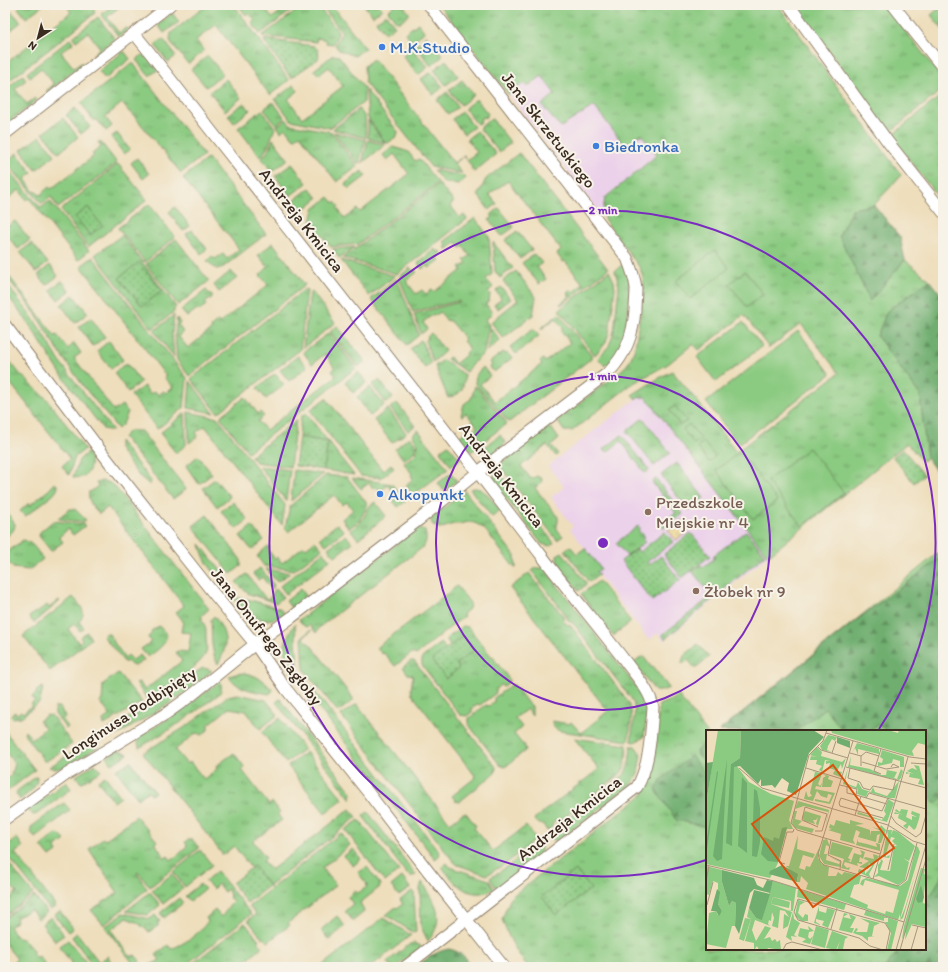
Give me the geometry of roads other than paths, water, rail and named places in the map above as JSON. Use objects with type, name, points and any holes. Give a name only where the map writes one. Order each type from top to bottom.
[{"type":"street","points":[[5,134],[170,5]]},
{"type":"street","name":"Jana Skrzetuskiego","points":[[429,5],[627,258],[636,288],[634,320],[631,333],[628,345],[619,361],[603,377],[478,472]]},
{"type":"street","points":[[789,5],[888,142],[943,212]]},
{"type":"street","points":[[893,5],[943,68]]},
{"type":"street","name":"Andrzeja Kmicica","points":[[134,33],[478,472],[544,559],[608,638],[650,696],[652,701],[653,708],[646,763],[642,779],[637,787],[406,967]]},
{"type":"street","name":"Jana Onufrego Zagłoby","points":[[5,325],[110,463],[255,644],[300,706],[504,967]]},
{"type":"street","name":"Longinusa Podbipięty","points":[[5,819],[67,774],[179,705],[255,644],[402,533],[478,472]]},
{"type":"place","name":"M.K.Studio","points":[[382,47]]},
{"type":"place","name":"Biedronka","points":[[596,146]]},
{"type":"place","name":"Alkopunkt","points":[[380,494]]},
{"type":"place","name":"Przedszkole Miejskie nr 4","points":[[648,512]]},
{"type":"place","name":"Żłobek nr 9","points":[[696,591]]}]
